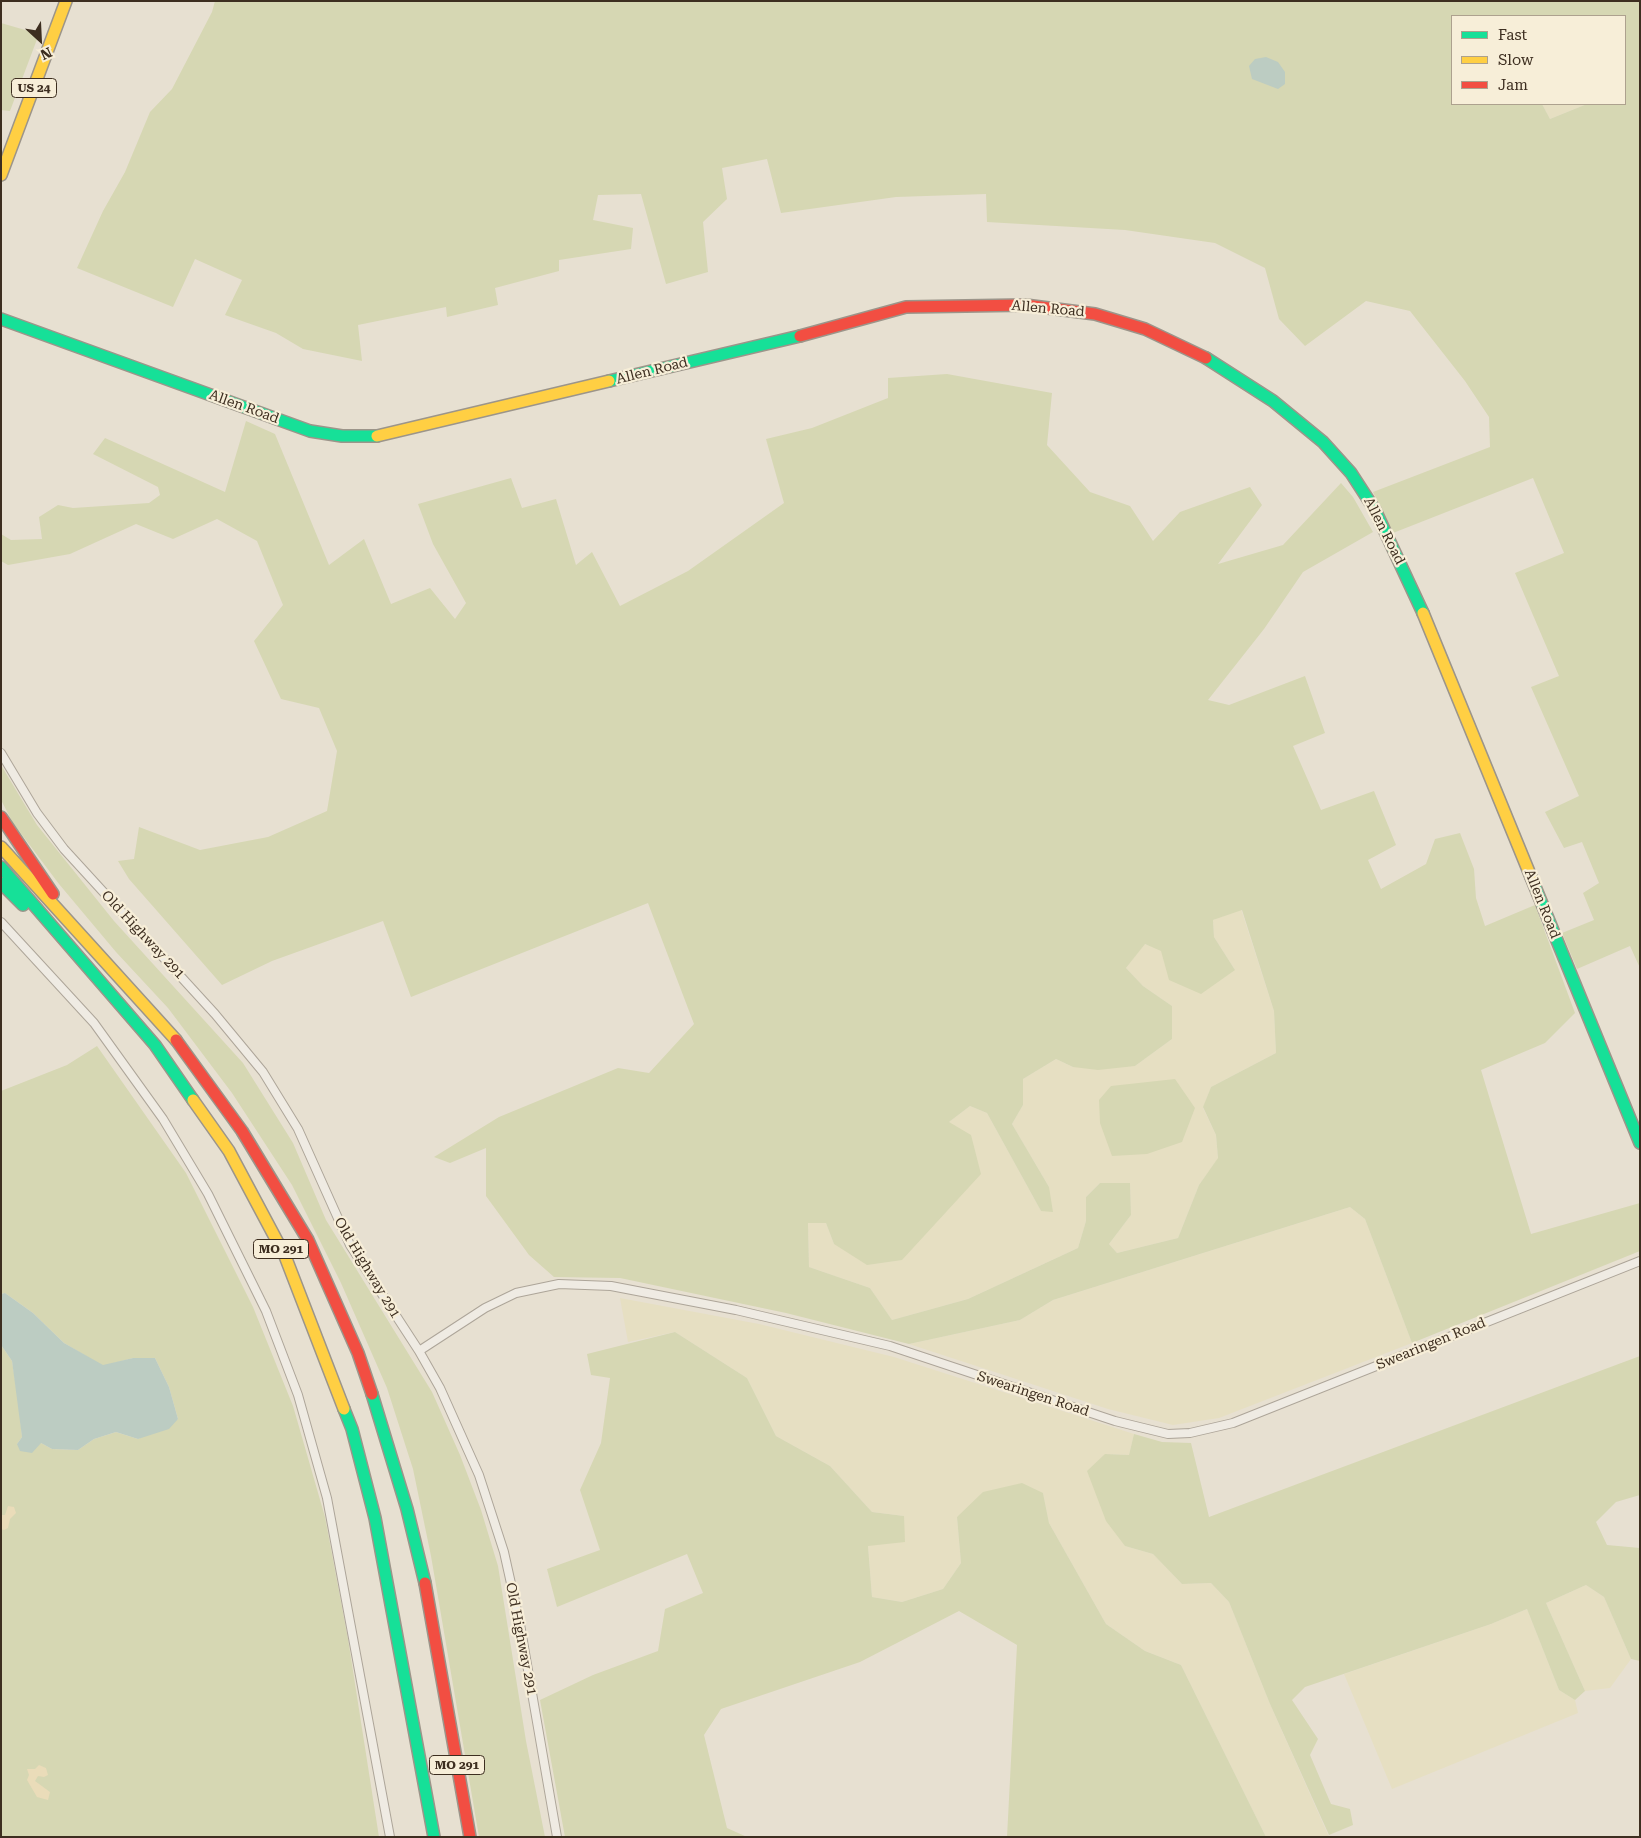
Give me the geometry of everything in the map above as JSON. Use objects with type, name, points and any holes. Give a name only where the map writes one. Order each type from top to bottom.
[{"type":"main road","name":"US 24","points":[[1,175],[66,1]]},
{"type":"main road","name":"Allen Road","points":[[1,319],[310,431],[342,436],[373,437],[383,435],[844,325],[906,307],[1025,305],[1095,314],[1145,329],[1209,360],[1272,401],[1323,442],[1352,473],[1375,510],[1423,613],[1640,1143]]},
{"type":"main road","points":[[1,817],[64,913]]},
{"type":"main road","name":"MO 291","points":[[1,847],[64,913],[168,1028],[242,1131],[308,1240],[358,1353],[392,1456],[426,1589],[470,1837]]},
{"type":"main road","name":"MO 291","points":[[1,867],[155,1045],[229,1151],[285,1256],[352,1429],[373,1509],[434,1837]]},
{"type":"main road","points":[[1,883],[75,952]]},
{"type":"street","name":"Old Highway 291","points":[[1,753],[37,813],[64,849],[215,1014],[263,1072],[298,1129],[350,1245],[419,1351],[460,1430],[479,1475],[504,1552],[520,1624],[557,1837]]},
{"type":"street","points":[[1,922],[94,1023],[163,1119],[208,1194],[266,1311],[298,1395],[327,1498],[390,1837]]},
{"type":"street","name":"Swearingen Road","points":[[419,1351],[485,1308],[516,1293],[559,1284],[611,1286],[736,1310],[890,1346],[1115,1421],[1168,1434],[1190,1433],[1233,1423],[1640,1261]]},
{"type":"shaded area","points":[[1266,57],[1278,62],[1285,72],[1285,84],[1278,89],[1252,79],[1249,66],[1255,59]]},
{"type":"shaded area","points":[[1543,105],[1585,105],[1550,119]]},
{"type":"shaded area","points":[[1241,909],[1274,1011],[1276,1053],[1211,1087],[1203,1108],[1216,1135],[1218,1159],[1199,1185],[1178,1238],[1117,1253],[1109,1244],[1131,1215],[1130,1183],[1100,1183],[1086,1197],[1086,1221],[1078,1248],[968,1299],[892,1320],[870,1288],[809,1267],[808,1223],[826,1223],[834,1244],[949,1122],[970,1106],[987,1113],[1041,1211],[1049,1187],[1012,1124],[1023,1105],[1023,1079],[1056,1059],[1073,1067],[1135,1066],[1172,1039],[1172,1006],[1143,986],[1126,968],[1144,944],[1235,970],[1214,937],[1213,920]]},
{"type":"shaded area","points":[[1350,1207],[1365,1219],[1412,1343],[1219,1418],[1173,1425],[1108,1409],[909,1344],[1020,1320],[1053,1300]]},
{"type":"shaded area","points":[[5,1293],[33,1313],[64,1343],[103,1365],[133,1358],[155,1358],[169,1387],[178,1419],[169,1429],[138,1439],[116,1432],[94,1439],[78,1450],[52,1449],[41,1443],[32,1453],[20,1451],[17,1444],[22,1437],[12,1361],[1,1345],[1,1294]]},
{"type":"shaded area","points":[[620,1298],[759,1324],[894,1357],[1134,1434],[1129,1455],[1105,1454],[1125,1546],[1153,1554],[1182,1584],[1211,1583],[1229,1602],[1270,1704],[1329,1837],[1266,1837],[1181,1665],[1145,1651],[1106,1624],[1049,1523],[1043,1493],[957,1517],[961,1563],[943,1589],[902,1602],[872,1597],[868,1546],[904,1516],[872,1512],[830,1466],[776,1436],[747,1378],[675,1332],[628,1342]]},
{"type":"shaded area","points":[[1586,1585],[1604,1597],[1631,1659],[1610,1688],[1585,1691],[1546,1603]]},
{"type":"shaded area","points":[[1527,1609],[1559,1690],[1575,1700],[1578,1713],[1392,1789],[1344,1674],[1491,1624]]},
{"type":"green space","points":[[215,1],[1640,1],[1640,968],[1630,946],[1577,969],[1562,933],[1594,920],[1583,893],[1599,883],[1582,842],[1564,848],[1545,812],[1579,796],[1531,687],[1559,676],[1515,573],[1564,553],[1533,478],[1393,533],[1373,492],[1490,447],[1489,417],[1465,381],[1410,311],[1366,301],[1305,346],[1279,319],[1265,268],[1215,243],[1125,230],[987,222],[986,194],[896,197],[781,213],[767,159],[722,168],[727,199],[703,222],[708,272],[666,284],[641,194],[598,195],[593,220],[633,228],[631,249],[559,260],[559,271],[495,288],[498,305],[447,317],[446,307],[358,325],[362,361],[303,349],[276,333],[225,315],[242,280],[195,259],[173,307],[77,268],[103,211],[125,172],[150,112],[172,89],[212,12]]},
{"type":"green space","points":[[1,23],[39,34],[10,111],[1,110]]},
{"type":"green space","points":[[947,374],[1052,393],[1047,445],[1090,492],[1130,506],[1153,541],[1180,512],[1250,487],[1262,505],[1218,564],[1283,545],[1341,483],[1353,497],[1373,532],[1303,572],[1264,629],[1208,700],[1229,705],[1305,676],[1325,733],[1293,746],[1321,810],[1374,791],[1396,845],[1368,860],[1381,889],[1426,864],[1435,839],[1460,833],[1474,869],[1476,898],[1485,926],[1535,905],[1575,1013],[1545,1043],[1481,1070],[1531,1234],[1640,1203],[1640,1251],[1412,1343],[1365,1219],[1350,1207],[1053,1300],[1020,1320],[909,1344],[786,1313],[620,1278],[554,1277],[529,1255],[486,1196],[486,1148],[450,1163],[434,1157],[499,1117],[618,1068],[649,1073],[694,1024],[648,903],[411,997],[383,921],[272,961],[222,985],[129,879],[118,861],[134,859],[139,827],[200,850],[268,837],[327,811],[337,751],[319,708],[281,699],[254,641],[283,605],[257,541],[217,519],[173,539],[136,524],[70,554],[8,565],[1,561],[1,534],[11,540],[42,539],[39,517],[58,505],[73,508],[149,503],[160,495],[158,487],[93,454],[105,438],[225,492],[246,421],[275,434],[329,565],[364,539],[391,604],[430,588],[455,619],[466,603],[433,544],[418,504],[511,478],[522,508],[556,499],[576,565],[592,552],[620,606],[688,571],[784,503],[766,439],[812,428],[888,398],[888,378]],"holes":[[[1242,910],[1274,1011],[1276,1053],[1211,1087],[1203,1107],[1216,1135],[1218,1158],[1199,1185],[1178,1238],[1117,1253],[1109,1244],[1131,1215],[1130,1183],[1100,1183],[1086,1197],[1086,1221],[1078,1248],[968,1299],[892,1320],[870,1288],[809,1267],[808,1223],[826,1223],[834,1244],[867,1265],[902,1260],[981,1174],[971,1135],[949,1122],[970,1106],[987,1113],[1041,1211],[1053,1212],[1049,1187],[1012,1124],[1023,1105],[1023,1079],[1056,1059],[1073,1067],[1098,1070],[1135,1066],[1172,1039],[1172,1006],[1143,986],[1126,968],[1145,944],[1161,951],[1169,980],[1201,994],[1235,970],[1214,937],[1213,920]]]},
{"type":"green space","points":[[1,765],[37,825],[114,921],[243,1063],[293,1143],[326,1220],[432,1392],[460,1455],[481,1510],[498,1566],[526,1741],[545,1837],[479,1837],[431,1556],[413,1469],[387,1388],[341,1283],[292,1185],[232,1093],[168,1008],[116,952],[59,884],[13,823],[1,800]]},
{"type":"green space","points":[[97,1046],[186,1173],[253,1307],[293,1406],[325,1517],[348,1639],[379,1837],[1,1837],[1,1345],[12,1361],[22,1437],[17,1444],[41,1443],[52,1449],[78,1450],[94,1439],[116,1432],[138,1439],[178,1419],[169,1387],[155,1358],[133,1358],[103,1366],[64,1343],[33,1313],[5,1293],[1,1294],[1,1091],[67,1065]]},
{"type":"green space","points":[[1175,1079],[1195,1108],[1182,1142],[1147,1154],[1112,1156],[1100,1123],[1099,1100],[1111,1086]]},
{"type":"green space","points":[[675,1332],[747,1378],[776,1436],[830,1466],[872,1512],[904,1516],[905,1542],[868,1546],[872,1597],[902,1602],[943,1589],[961,1563],[957,1517],[983,1492],[1022,1483],[1043,1493],[1049,1523],[1106,1624],[1145,1651],[1181,1665],[1266,1837],[1007,1837],[1017,1645],[959,1611],[860,1662],[721,1709],[704,1735],[727,1828],[747,1837],[565,1837],[540,1700],[593,1675],[658,1651],[665,1609],[703,1593],[687,1554],[557,1607],[547,1569],[600,1550],[580,1490],[601,1443],[610,1378],[591,1375],[587,1354]]},
{"type":"green space","points":[[1640,1356],[1640,1495],[1616,1502],[1596,1522],[1607,1545],[1640,1548],[1640,1661],[1631,1659],[1604,1597],[1586,1585],[1546,1603],[1585,1691],[1575,1700],[1559,1690],[1527,1609],[1491,1624],[1305,1687],[1292,1700],[1318,1739],[1310,1755],[1331,1804],[1350,1809],[1353,1825],[1329,1835],[1270,1704],[1229,1602],[1211,1583],[1182,1584],[1153,1554],[1125,1546],[1106,1521],[1087,1471],[1105,1454],[1129,1455],[1134,1434],[1162,1442],[1191,1443],[1209,1517]]},
{"type":"sand","points":[[8,1506],[14,1507],[16,1513],[10,1519],[8,1528],[4,1530],[1,1529],[1,1515],[5,1515]]},
{"type":"sand","points":[[39,1765],[46,1768],[48,1775],[44,1777],[38,1776],[35,1781],[50,1792],[48,1800],[37,1797],[27,1780],[29,1775],[27,1769],[35,1769]]},
{"type":"traffic: fast","points":[[1,319],[310,431],[342,436],[377,436]]},
{"type":"traffic: fast","points":[[609,381],[800,336]]},
{"type":"traffic: fast","points":[[1206,358],[1273,401],[1323,442],[1351,473],[1375,510],[1423,613]]},
{"type":"traffic: fast","points":[[1,867],[155,1045],[193,1100]]},
{"type":"traffic: fast","points":[[1531,877],[1640,1143]]},
{"type":"traffic: fast","points":[[1,883],[23,905]]},
{"type":"traffic: fast","points":[[372,1394],[407,1509],[425,1583]]},
{"type":"traffic: fast","points":[[344,1409],[352,1429],[375,1518],[434,1837]]},
{"type":"traffic: slow","points":[[1,175],[66,1]]},
{"type":"traffic: slow","points":[[377,436],[609,381]]},
{"type":"traffic: slow","points":[[1423,613],[1531,877]]},
{"type":"traffic: slow","points":[[1,847],[176,1040]]},
{"type":"traffic: slow","points":[[193,1100],[229,1151],[285,1256],[344,1409]]},
{"type":"traffic: jam","points":[[800,336],[906,307],[1025,305],[1095,314],[1145,329],[1206,358]]},
{"type":"traffic: jam","points":[[1,817],[53,894]]},
{"type":"traffic: jam","points":[[176,1040],[242,1131],[308,1240],[358,1353],[372,1394]]},
{"type":"traffic: jam","points":[[425,1583],[470,1837]]}]
